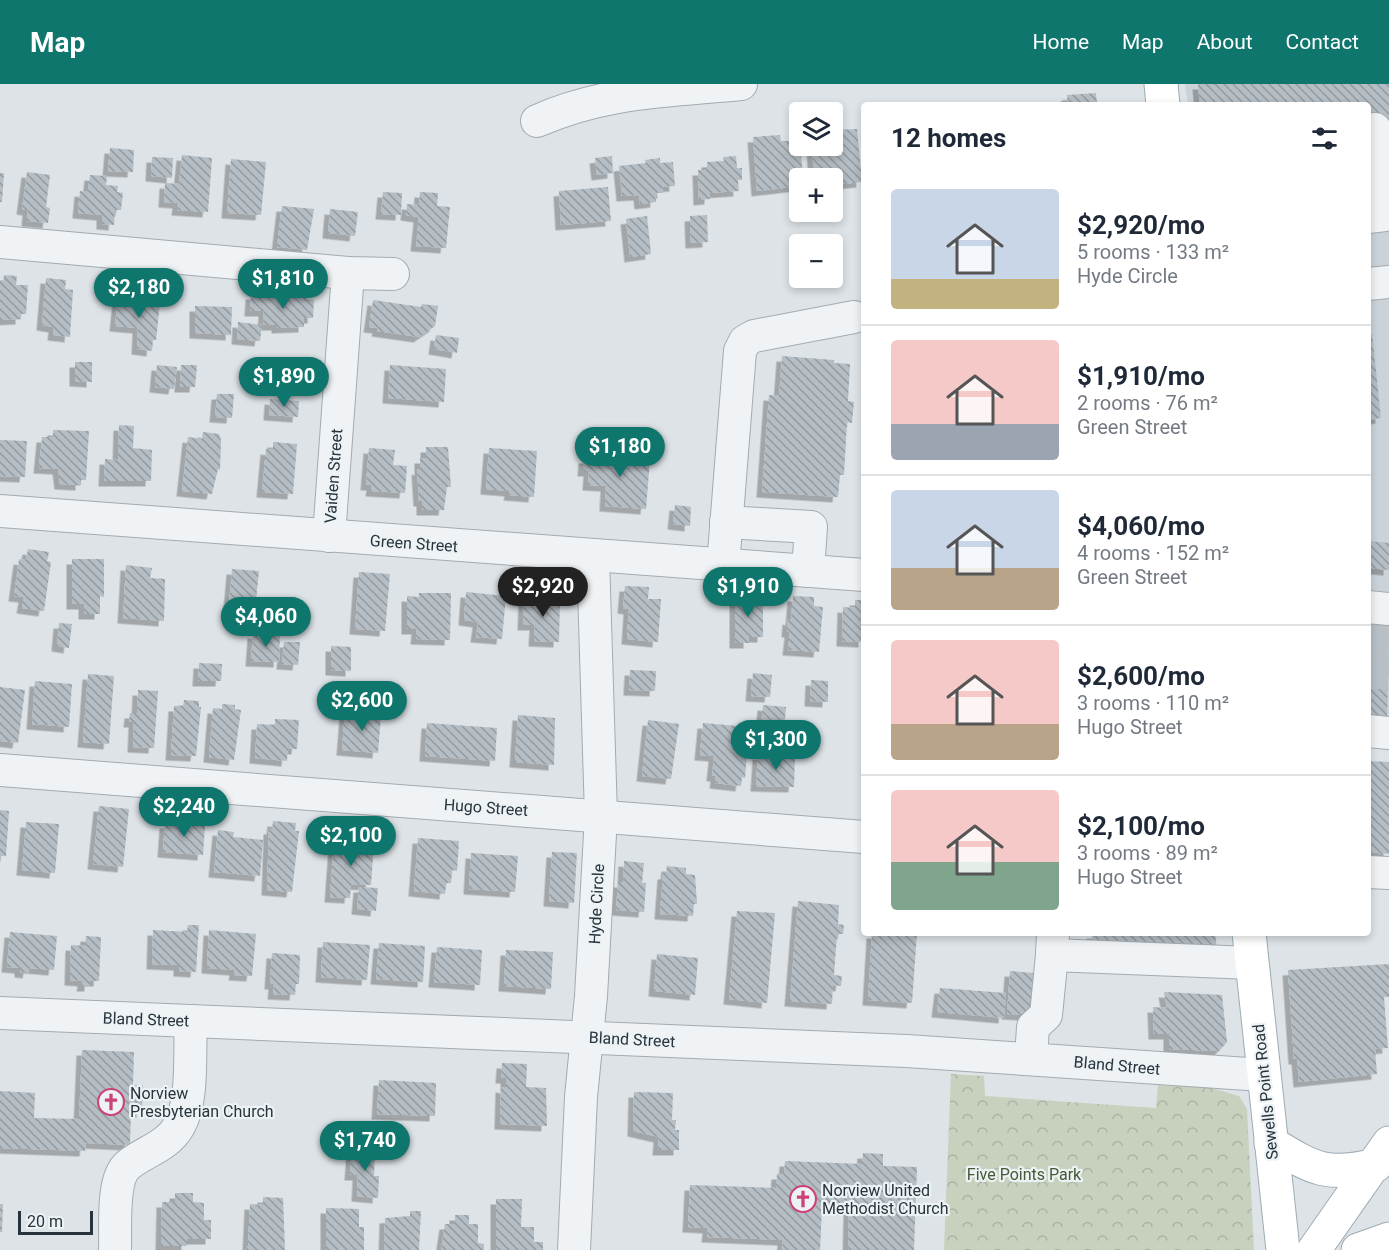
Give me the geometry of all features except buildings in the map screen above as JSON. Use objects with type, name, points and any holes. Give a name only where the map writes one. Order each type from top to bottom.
[{"type":"main road","points":[[1161,84],[1163,102]]},
{"type":"main road","name":"Sewells Point Road","points":[[1251,948],[1283,1250]]},
{"type":"main road","points":[[1271,1143],[1308,1166],[1328,1171],[1349,1171],[1383,1154]]},
{"type":"main road","points":[[1314,1250],[1383,1154]]},
{"type":"main road","points":[[1358,1250],[1389,1239]]},
{"type":"main road","points":[[1385,1250],[1389,1245]]},
{"type":"street","points":[[537,121],[568,107],[603,97],[741,84]]},
{"type":"street","points":[[1375,129],[1381,224]]},
{"type":"street","points":[[0,242],[348,273],[393,274]]},
{"type":"street","name":"Vaiden Street","points":[[329,536],[348,273]]},
{"type":"street","points":[[1371,284],[1389,282]]},
{"type":"street","points":[[723,566],[740,351],[745,341],[754,336],[854,317]]},
{"type":"street","name":"Green Street","points":[[0,511],[861,575]]},
{"type":"street","points":[[726,522],[811,527],[808,571]]},
{"type":"street","name":"Hyde Circle","points":[[574,1250],[601,816],[593,556]]},
{"type":"street","points":[[1371,607],[1389,609]]},
{"type":"street","name":"Hugo Street","points":[[0,770],[861,837]]},
{"type":"street","points":[[1371,872],[1389,873]]},
{"type":"street","points":[[1031,1058],[1033,1027],[1046,1015],[1052,944],[1251,948]]},
{"type":"street","name":"Bland Street","points":[[0,1013],[1031,1058],[1263,1075]]},
{"type":"street","points":[[115,1250],[117,1187],[121,1173],[128,1165],[166,1142],[179,1127],[187,1109],[191,1021]]},
{"type":"shaded area","points":[[1185,84],[1389,84],[1389,728],[1371,726],[1371,102],[1188,102]]},
{"type":"green space","name":"Five Points Park","points":[[951,1074],[984,1076],[985,1096],[1156,1108],[1158,1085],[1212,1088],[1239,1096],[1247,1109],[1254,1250],[944,1250]]},
{"type":"tunnel","points":[[1371,641],[1389,642]]},
{"type":"tunnel","points":[[1371,672],[1389,674]]},
{"type":"place","name":"Norview Presbyterian Church","points":[[111,1102]]},
{"type":"place","name":"Norview United Methodist Church","points":[[803,1199]]}]
